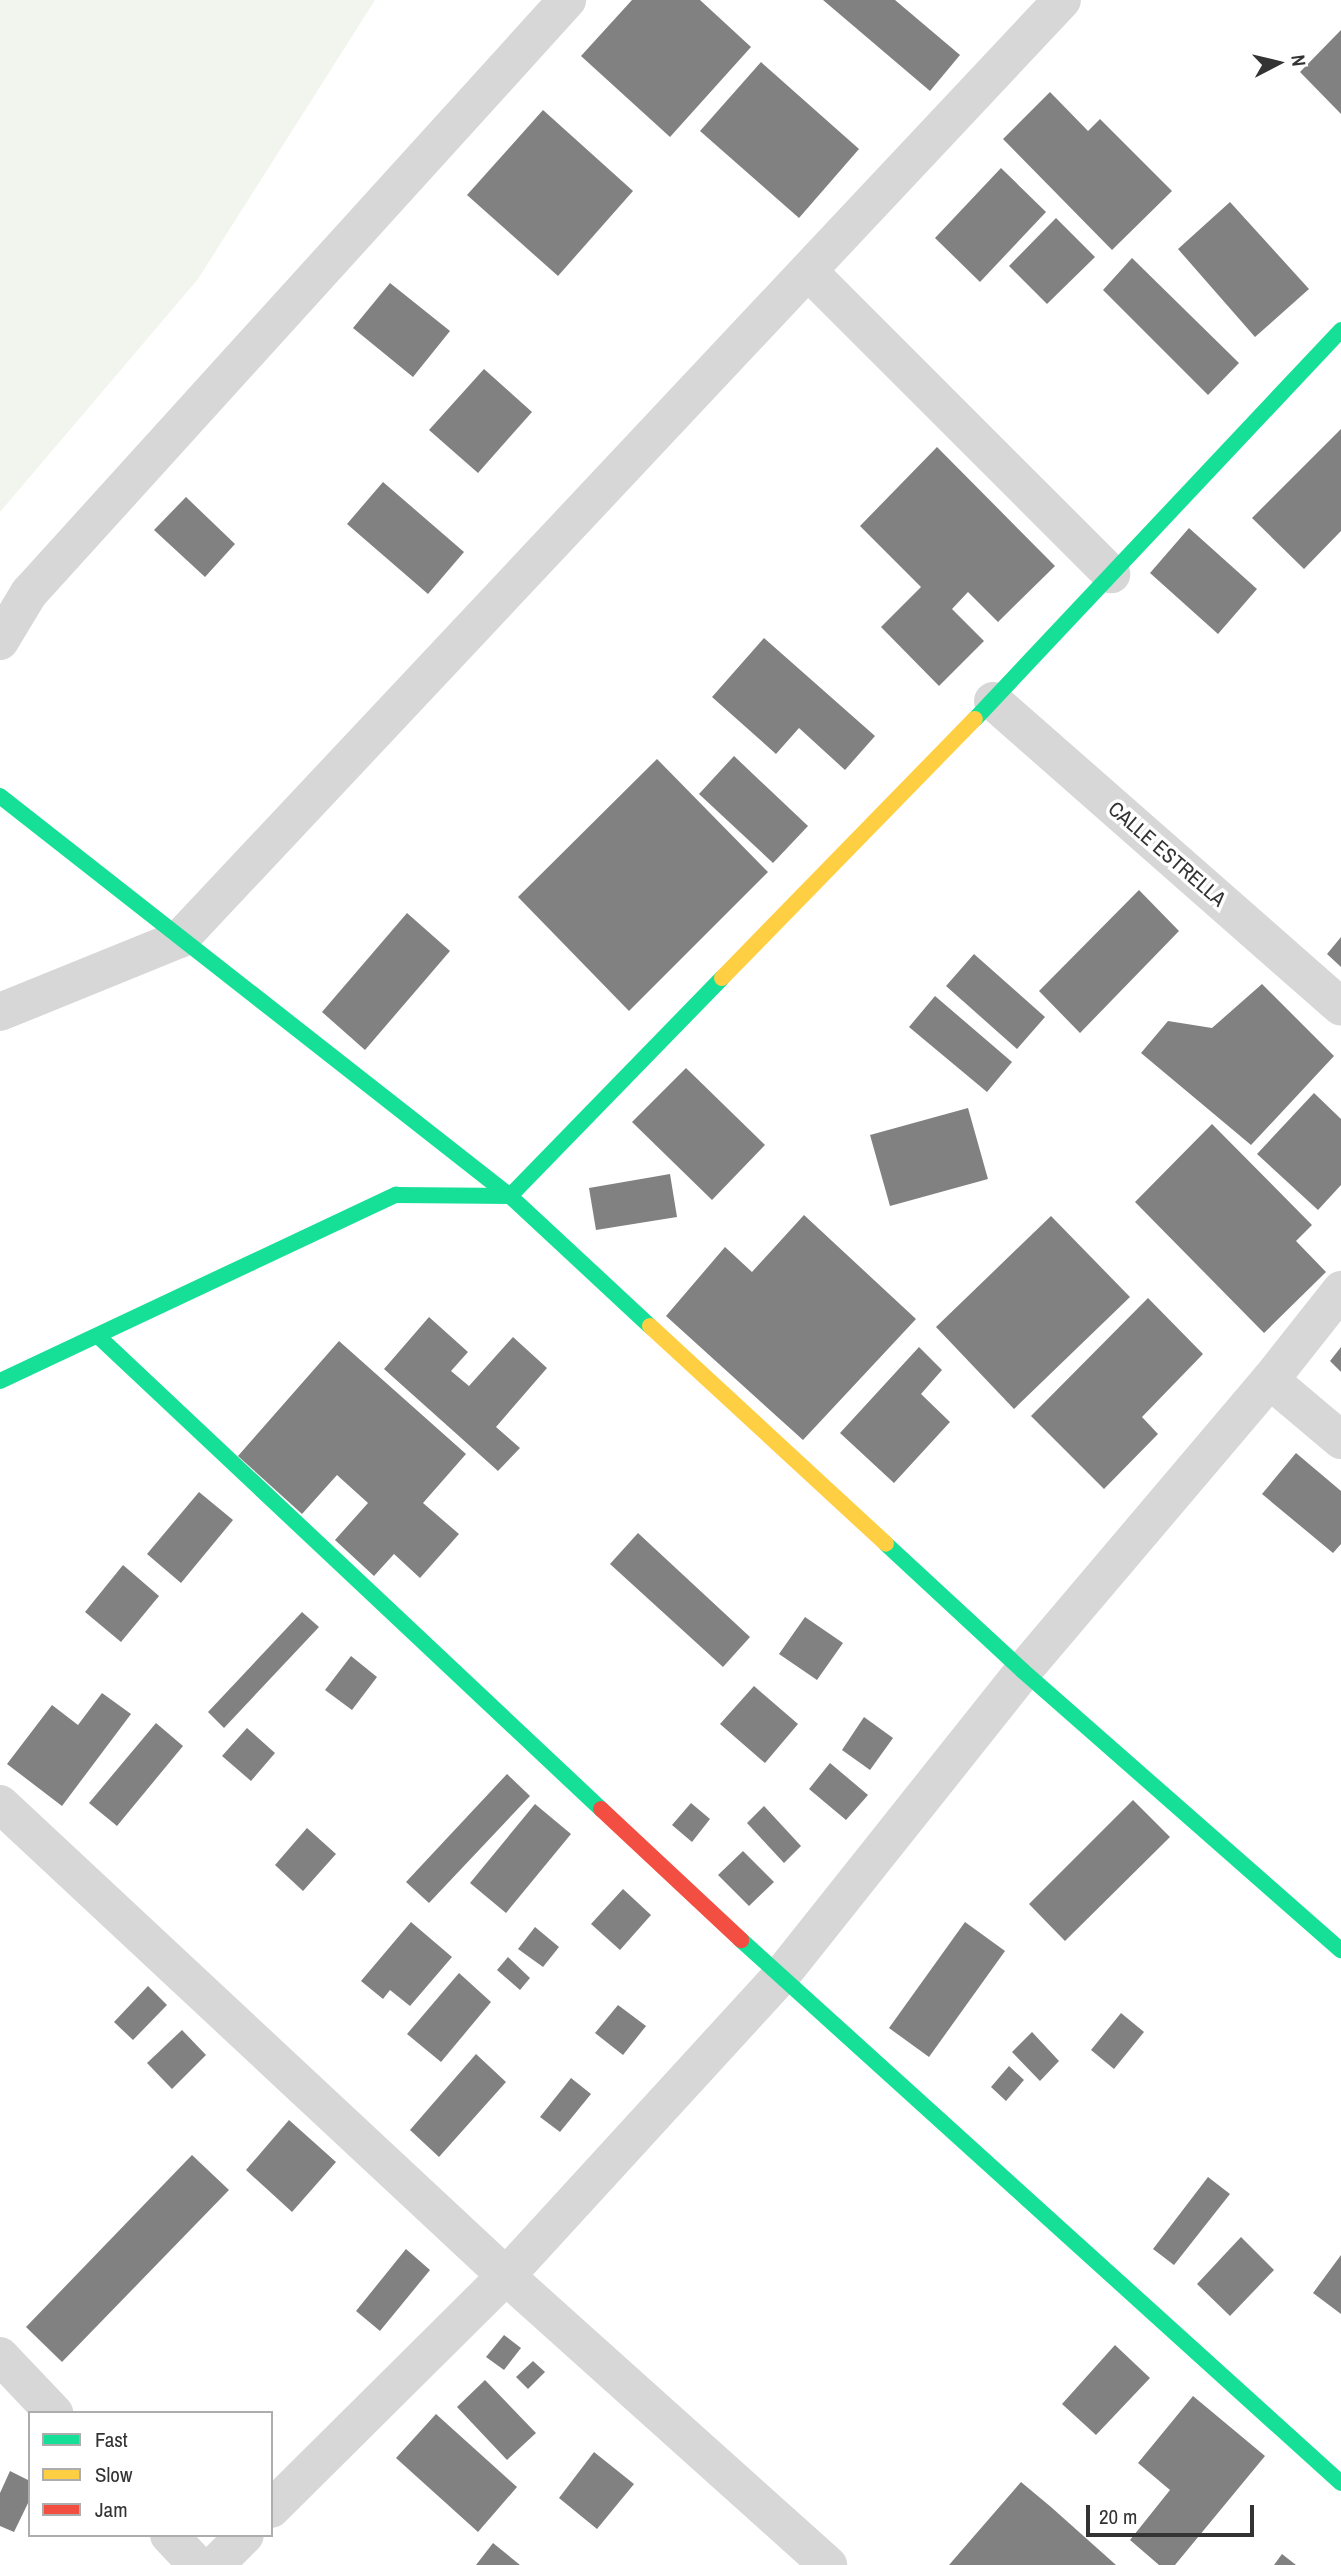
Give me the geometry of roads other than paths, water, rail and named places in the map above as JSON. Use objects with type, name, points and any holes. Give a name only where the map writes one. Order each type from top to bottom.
[{"type":"street","points":[[0,641],[29,593],[567,0]]},
{"type":"street","points":[[0,1012],[180,939],[1062,0]]},
{"type":"street","points":[[808,271],[1111,574]]},
{"type":"street","points":[[0,1381],[99,1337],[396,1195],[510,1196],[993,701],[1341,330]]},
{"type":"street","name":"CALLE ESTRELLA","points":[[993,701],[1341,1007]]},
{"type":"street","points":[[0,796],[510,1196],[1023,1671],[1341,1950]]},
{"type":"street","points":[[273,2507],[506,2276],[780,1977],[1023,1671],[1270,1380],[1341,1290]]},
{"type":"street","points":[[99,1337],[780,1977],[1341,2483]]},
{"type":"street","points":[[1270,1380],[1341,1440]]},
{"type":"street","points":[[0,1804],[506,2276],[828,2565]]},
{"type":"street","points":[[0,2356],[52,2411]]},
{"type":"street","points":[[171,2537],[197,2565]]},
{"type":"street","points":[[215,2565],[243,2537]]}]
